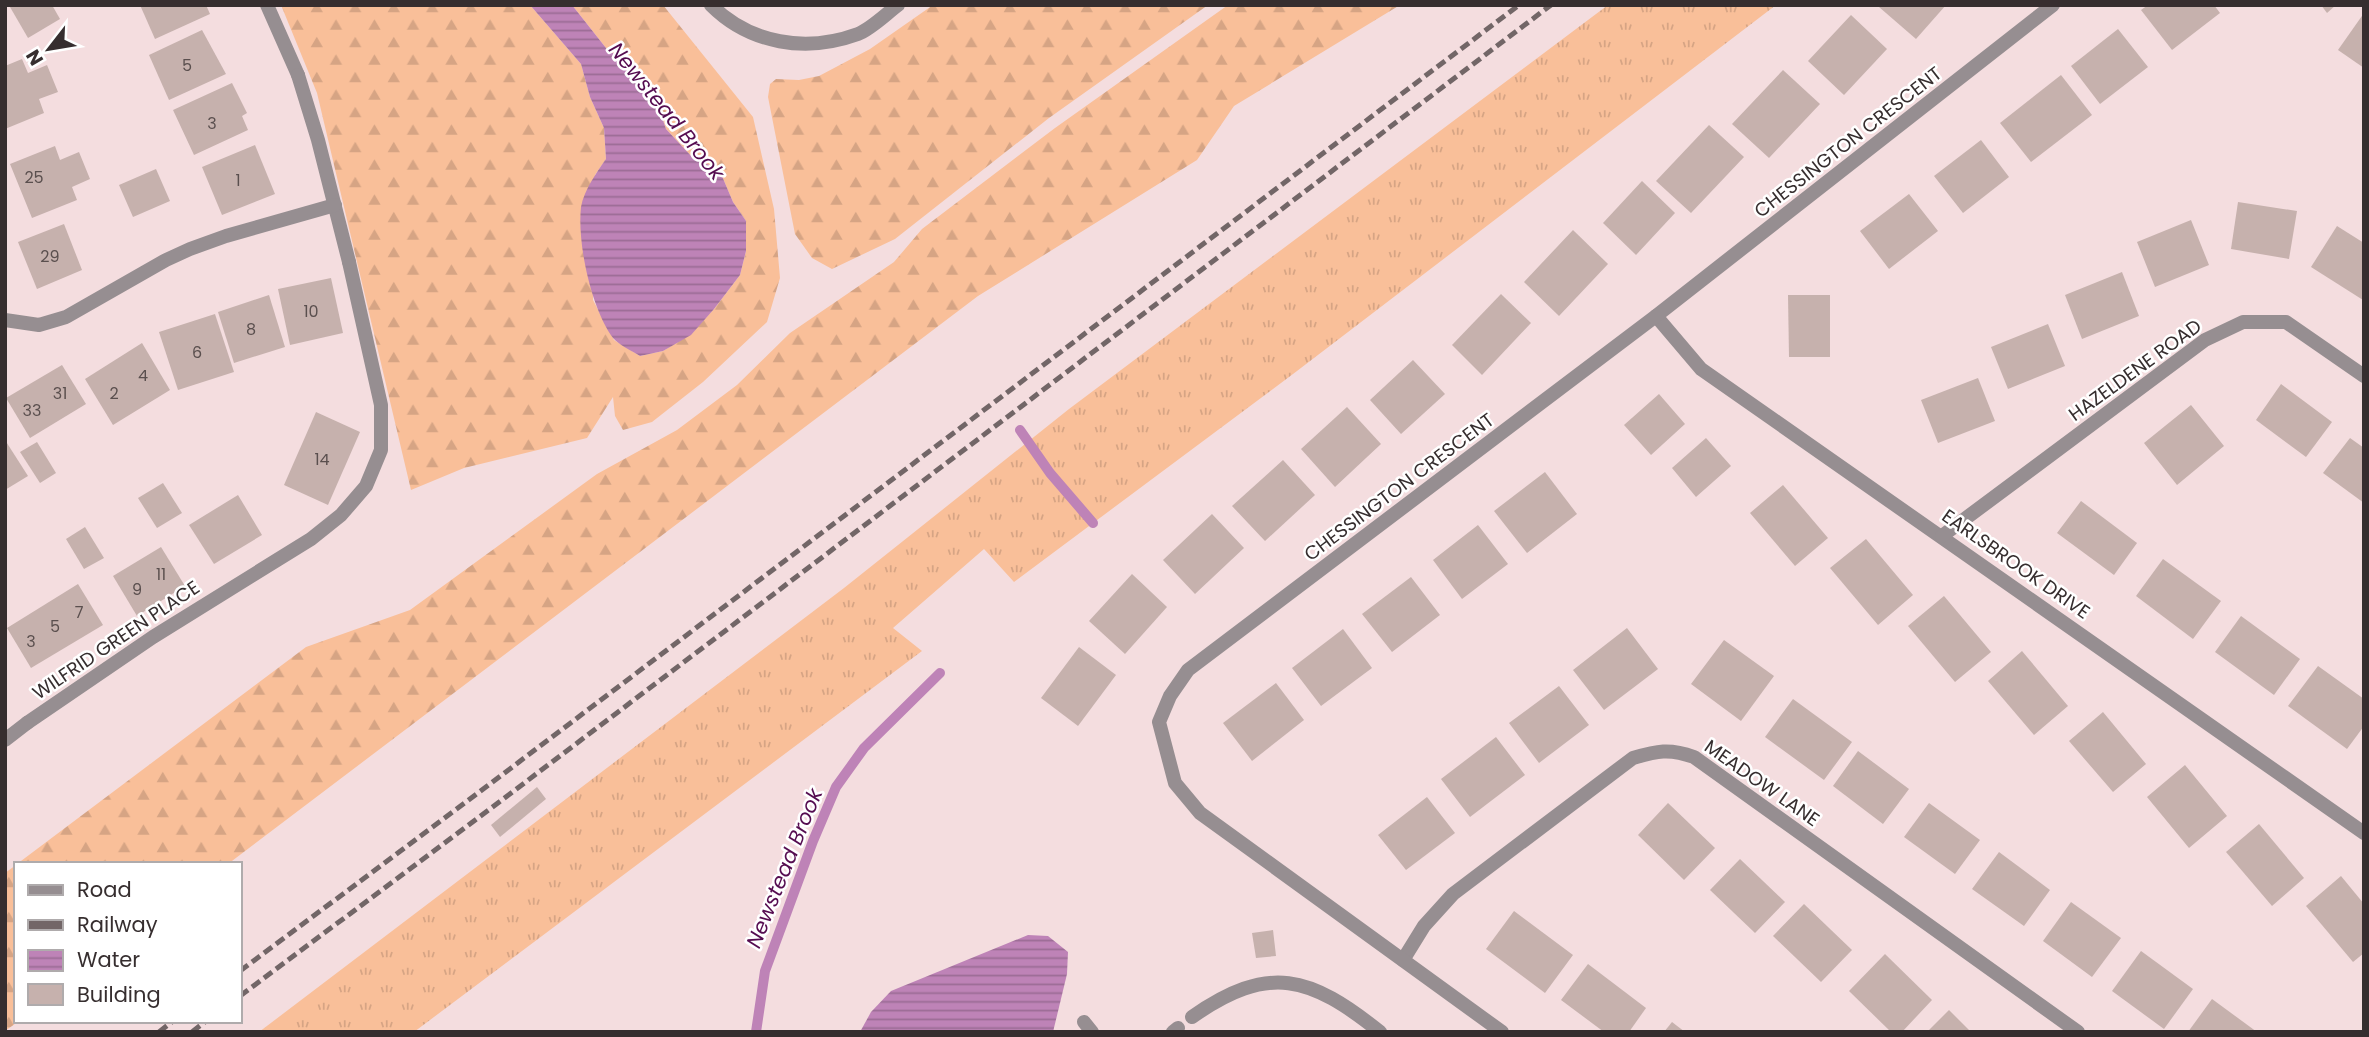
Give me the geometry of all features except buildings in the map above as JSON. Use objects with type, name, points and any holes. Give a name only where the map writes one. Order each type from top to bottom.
[{"type":"street","name":"WILFRID GREEN PLACE","points":[[5,740],[153,637],[312,539],[341,514],[366,486],[381,450],[382,405],[335,205],[298,75],[267,5]]},
{"type":"street","points":[[711,5],[726,20],[759,36],[804,45],[859,33],[898,5]]},
{"type":"street","name":"CHESSINGTON CRESCENT","points":[[1502,1032],[1200,813],[1175,783],[1159,722],[1170,696],[1188,670],[1656,316],[2053,5]]},
{"type":"street","points":[[5,320],[39,325],[66,317],[190,249],[335,205]]},
{"type":"street","name":"EARLSBROOK DRIVE","points":[[1656,316],[1701,369],[2364,833]]},
{"type":"street","name":"HAZELDENE ROAD","points":[[1942,536],[2205,340],[2243,322],[2286,323],[2364,376]]},
{"type":"street","name":"MEADOW LANE","points":[[1403,960],[1424,926],[1453,894],[1633,758],[1660,751],[1679,752],[1694,757],[2077,1032]]},
{"type":"street","points":[[1192,1017],[1241,988],[1263,983],[1280,983],[1314,988],[1338,1000],[1380,1032]]},
{"type":"green space","points":[[281,5],[530,5],[581,64],[590,97],[604,128],[606,159],[595,175],[593,300],[614,340],[640,356],[663,351],[691,334],[740,275],[746,251],[746,221],[733,202],[719,169],[693,158],[666,129],[657,103],[635,69],[606,48],[572,5],[663,5],[753,117],[774,209],[780,278],[767,322],[703,382],[652,422],[623,430],[615,416],[613,397],[587,438],[464,468],[411,490],[317,93]]},
{"type":"green space","points":[[933,5],[1208,5],[1049,118],[895,239],[832,269],[812,258],[795,234],[768,97],[770,84],[776,79],[799,80],[819,76],[870,49]]},
{"type":"green space","points":[[1228,5],[1400,5],[1234,106],[1197,160],[978,296],[231,862],[20,862],[306,647],[410,610],[597,474],[677,430],[737,385],[790,333],[894,262],[922,229],[1055,128]]},
{"type":"green space","points":[[1608,5],[1776,5],[1297,371],[1014,582],[984,549],[893,628],[922,651],[414,1032],[259,1032],[844,588],[1069,409]]},
{"type":"green space","points":[[14,866],[14,1023],[16,1023],[5,1031],[5,873]]},
{"type":"water","points":[[530,5],[572,5],[606,48],[635,69],[657,103],[666,129],[693,158],[719,169],[733,202],[746,221],[746,251],[740,275],[691,335],[663,351],[640,356],[622,345],[613,338],[598,310],[587,275],[580,222],[585,194],[606,159],[604,128],[590,97],[581,64]]},
{"type":"water","points":[[1028,935],[1048,936],[1068,952],[1067,974],[1053,1032],[860,1032],[871,1012],[891,991]]},
{"type":"waterway","name":"Newstead Brook","points":[[1020,430],[1050,473],[1093,523]]},
{"type":"waterway","name":"Newstead Brook","points":[[756,1032],[765,971],[836,787],[864,748],[940,673]]},
{"type":"railway","points":[[242,970],[1519,5]]},
{"type":"railway","points":[[242,995],[1551,5]]},
{"type":"railway","points":[[159,1032],[170,1023]]},
{"type":"railway","points":[[192,1032],[203,1023]]}]
